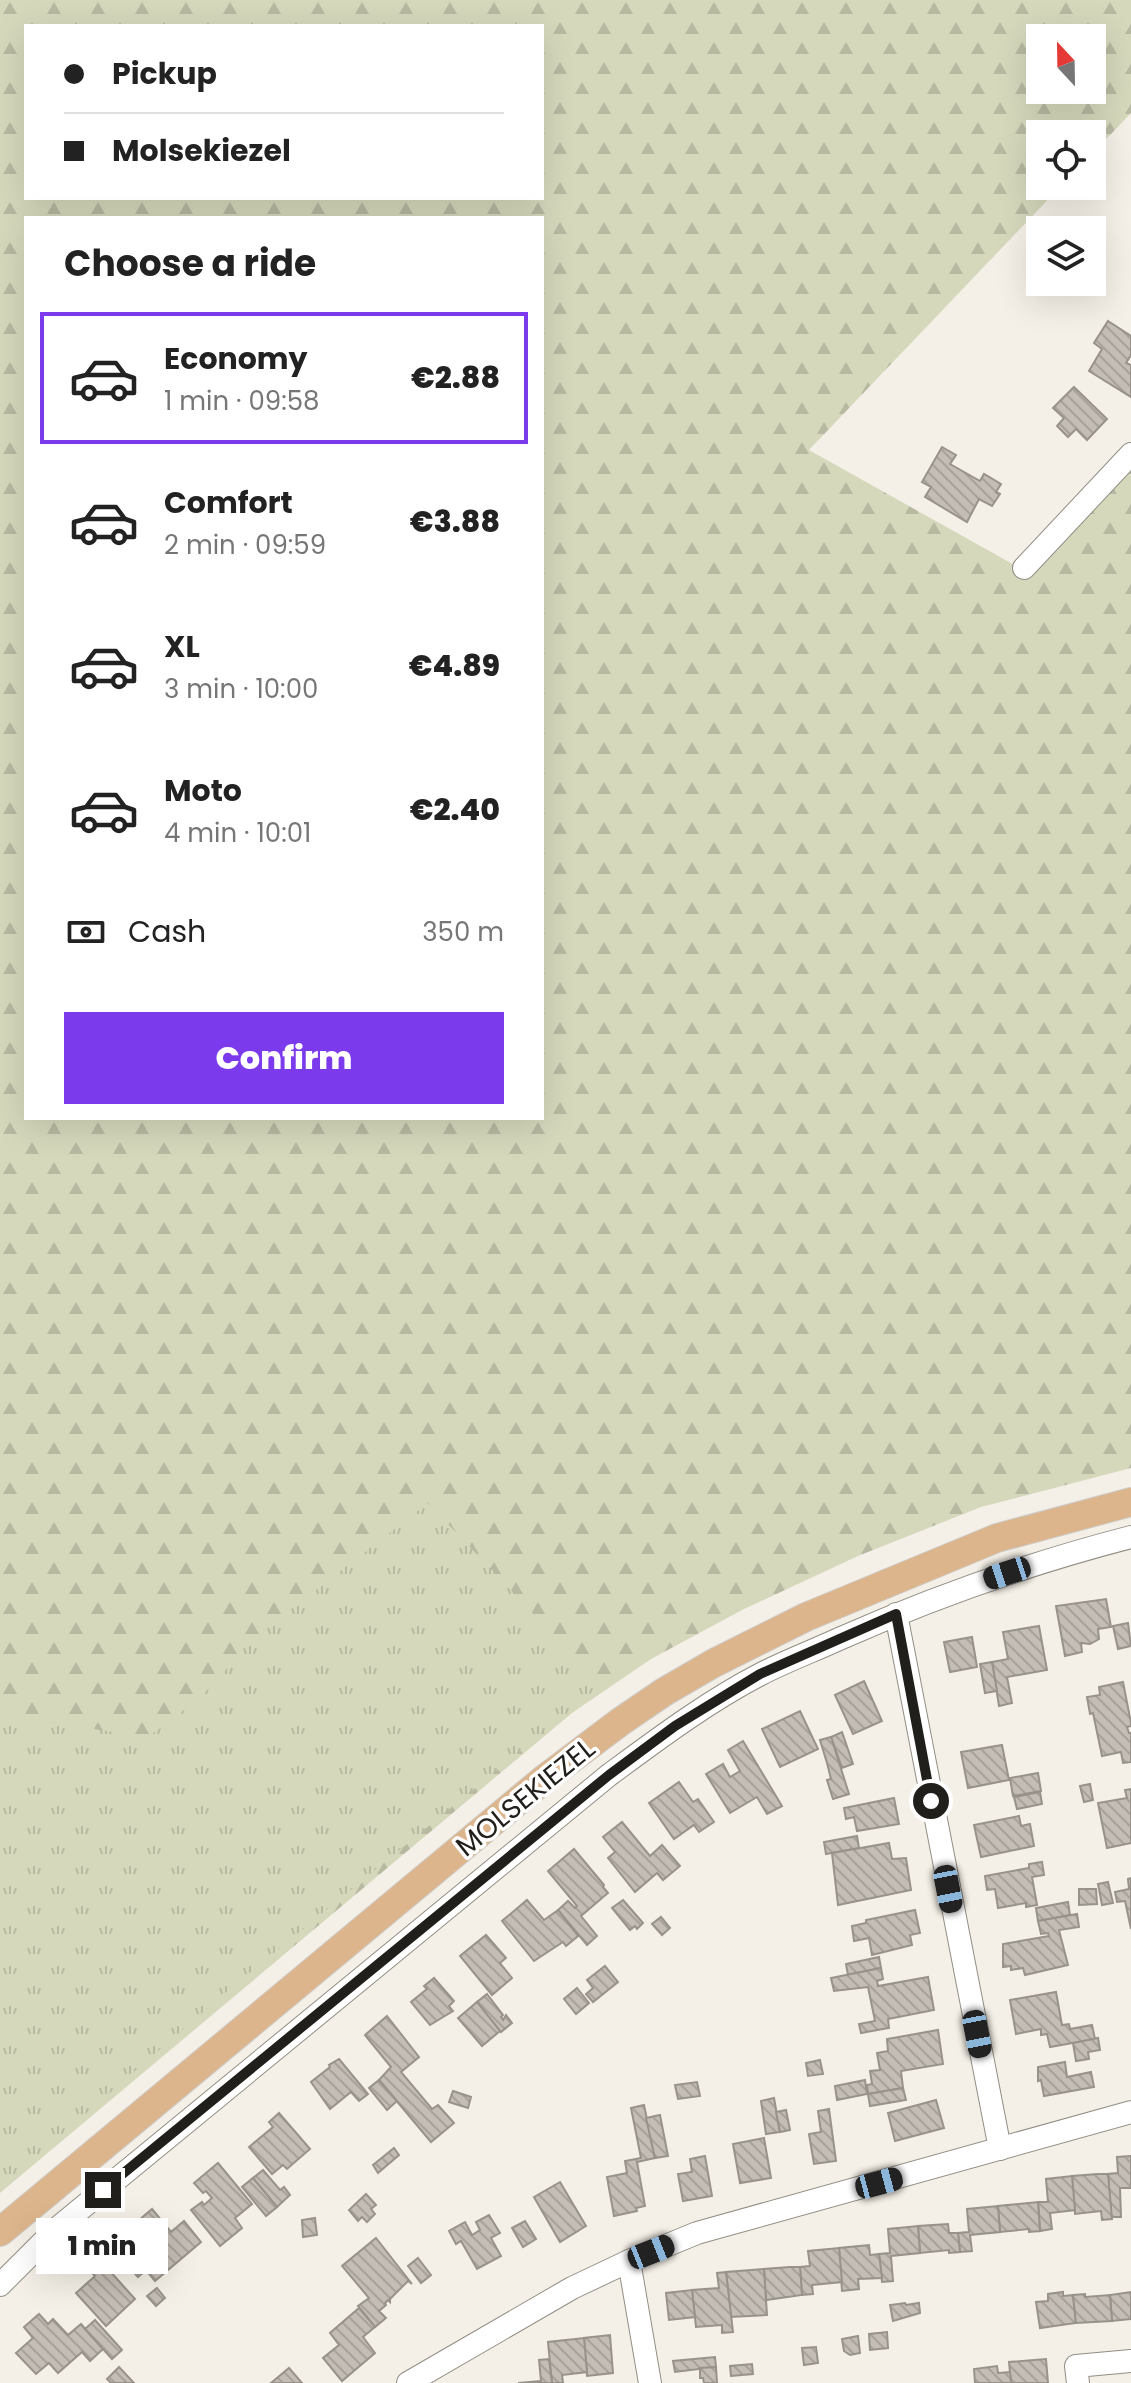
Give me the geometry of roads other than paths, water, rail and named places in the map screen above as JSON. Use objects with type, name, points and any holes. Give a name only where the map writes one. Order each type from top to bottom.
[{"type":"main road","name":"MOLSEKIEZEL","points":[[0,2232],[543,1780],[664,1692],[806,1617],[963,1550],[1079,1514],[1131,1502]]},
{"type":"street","points":[[1024,568],[1131,454]]},
{"type":"street","name":"MOLSEKIEZEL","points":[[0,2285],[55,2230],[609,1775],[675,1726],[760,1674],[896,1614],[1065,1554],[1131,1537]]},
{"type":"street","points":[[896,1614],[1000,2149]]},
{"type":"street","points":[[408,2383],[572,2288],[697,2233],[1131,2112]]},
{"type":"street","points":[[629,2261],[650,2383]]},
{"type":"street","points":[[1078,2383],[1076,2366],[1131,2361]]}]
